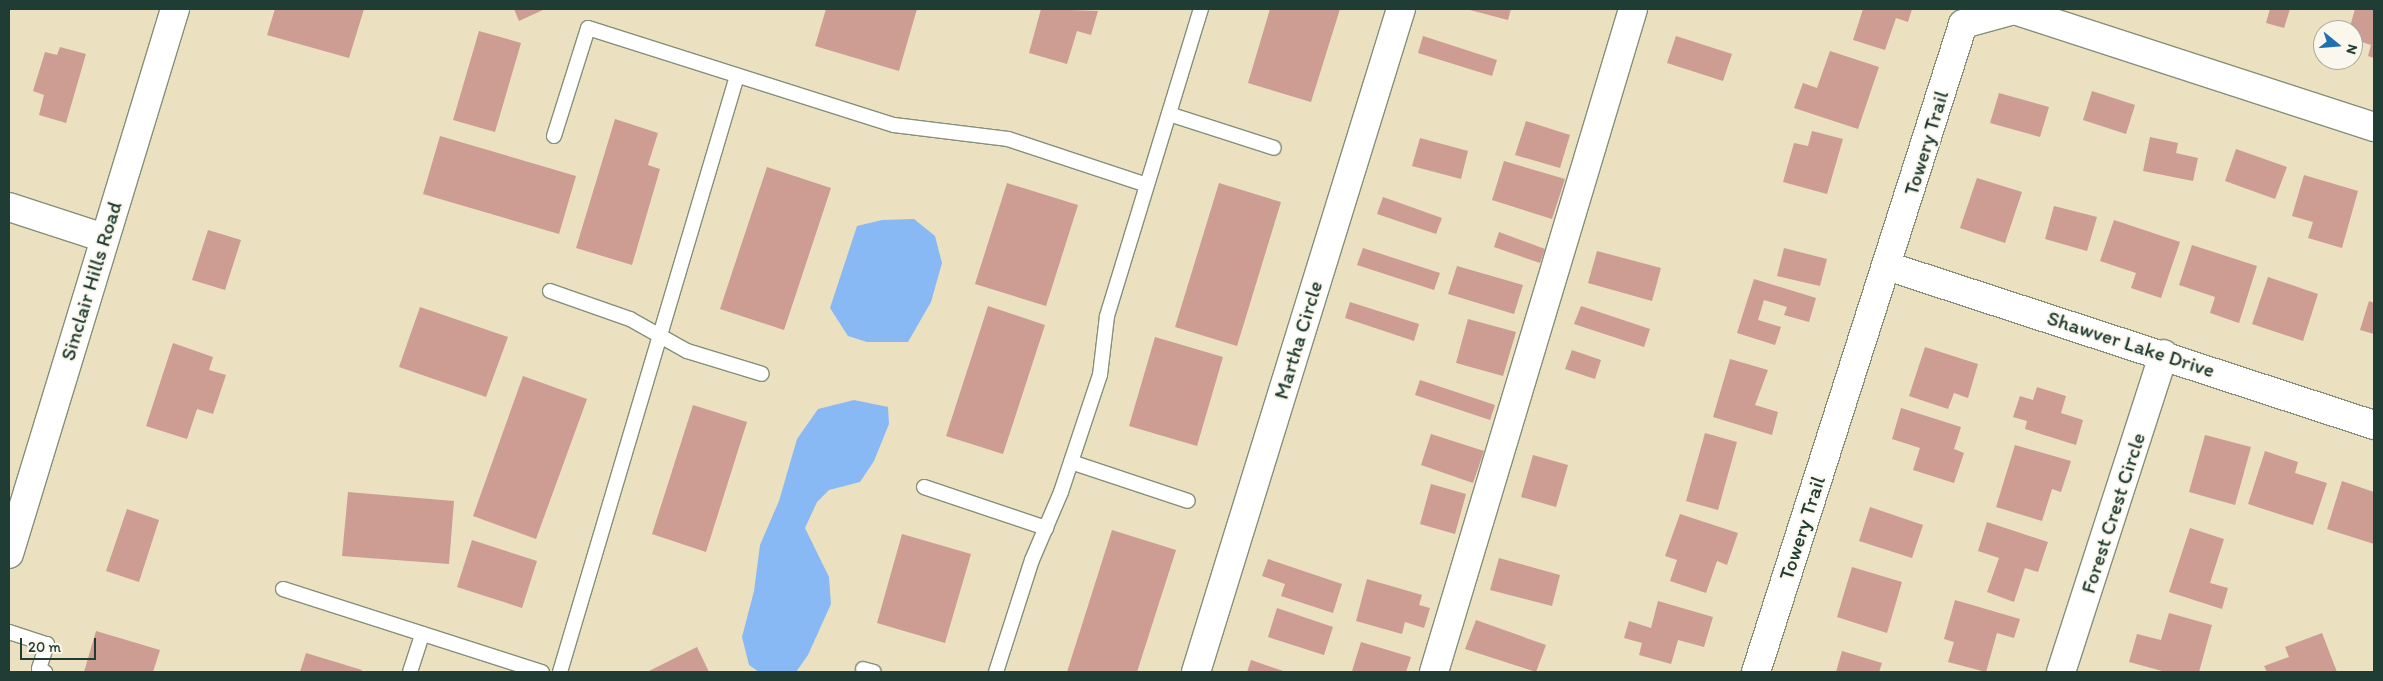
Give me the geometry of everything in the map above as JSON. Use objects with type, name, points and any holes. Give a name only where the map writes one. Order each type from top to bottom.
[{"type":"street","name":"Sinclair Hills Road","points":[[9,554],[175,9]]},
{"type":"street","name":"Martha Circle","points":[[1196,672],[1401,9]]},
{"type":"street","points":[[1434,672],[1633,9]]},
{"type":"street","name":"Towery Trail","points":[[1756,672],[1963,24],[2014,10],[2374,127]]},
{"type":"street","points":[[9,207],[104,238]]},
{"type":"street","name":"Shawver Lake Drive","points":[[1887,266],[2164,354],[2374,425]]},
{"type":"street","name":"Forest Crest Circle","points":[[2061,672],[2164,354]]},
{"type":"lane","points":[[996,672],[1032,560],[1071,462],[1100,375],[1107,316],[1201,9]]},
{"type":"lane","points":[[554,136],[588,28],[894,125],[1008,139],[1147,185]]},
{"type":"lane","points":[[560,672],[738,76]]},
{"type":"lane","points":[[1169,114],[1274,148]]},
{"type":"lane","points":[[550,291],[630,319],[686,351],[762,374]]},
{"type":"lane","points":[[1071,462],[1188,501]]},
{"type":"lane","points":[[924,487],[1046,528]]},
{"type":"lane","points":[[283,589],[542,672]]},
{"type":"lane","points":[[9,632],[46,644],[39,669],[45,672]]},
{"type":"lane","points":[[410,672],[422,634]]},
{"type":"water","points":[[914,219],[935,236],[942,263],[931,302],[908,342],[867,342],[848,336],[830,308],[857,226],[882,220]]},
{"type":"water","points":[[854,400],[888,407],[889,424],[874,461],[860,482],[829,490],[817,502],[805,528],[829,577],[831,604],[808,655],[796,672],[759,672],[749,665],[742,637],[754,591],[760,545],[779,501],[797,439],[818,409]]},
{"type":"building","points":[[275,9],[364,9],[349,58],[267,35]]},
{"type":"building","points":[[514,9],[545,9],[519,21]]},
{"type":"building","points":[[826,9],[917,9],[899,71],[815,46]]},
{"type":"building","points":[[1041,9],[1098,11],[1091,35],[1077,31],[1067,64],[1029,53]]},
{"type":"building","points":[[1270,9],[1340,9],[1311,102],[1248,83]]},
{"type":"building","points":[[1466,9],[1511,9],[1508,20]]},
{"type":"building","points":[[1863,9],[1912,9],[1908,22],[1896,18],[1885,50],[1853,40]]},
{"type":"building","points":[[2270,9],[2290,9],[2284,28],[2266,23]]},
{"type":"building","points":[[2355,9],[2374,9],[2374,58],[2368,56],[2371,45],[2363,42],[2363,20],[2352,20]]},
{"type":"building","points":[[479,31],[521,43],[495,132],[453,120]]},
{"type":"building","points":[[1423,36],[1497,60],[1492,76],[1418,53]]},
{"type":"building","points":[[1676,36],[1732,54],[1723,81],[1667,63]]},
{"type":"building","points":[[60,47],[86,54],[66,123],[39,115],[44,95],[33,91],[45,52],[57,55]]},
{"type":"building","points":[[1830,51],[1879,67],[1858,129],[1794,108],[1803,83],[1817,88]]},
{"type":"building","points":[[2092,91],[2135,105],[2126,134],[2083,120]]},
{"type":"building","points":[[1999,93],[2049,107],[2040,137],[1990,123]]},
{"type":"building","points":[[615,119],[658,133],[648,165],[660,169],[632,265],[576,248]]},
{"type":"building","points":[[1526,121],[1570,135],[1560,168],[1515,155]]},
{"type":"building","points":[[1812,131],[1843,139],[1827,194],[1783,182],[1794,143],[1808,146]]},
{"type":"building","points":[[440,136],[576,176],[559,234],[423,194]]},
{"type":"building","points":[[2150,137],[2178,143],[2176,153],[2198,158],[2193,181],[2143,171]]},
{"type":"building","points":[[1420,138],[1468,151],[1461,179],[1412,166]]},
{"type":"building","points":[[2236,149],[2287,167],[2275,199],[2225,181]]},
{"type":"building","points":[[1504,161],[1565,179],[1552,219],[1492,200]]},
{"type":"building","points":[[767,167],[831,188],[784,330],[720,309]]},
{"type":"building","points":[[2304,175],[2358,191],[2342,248],[2308,238],[2313,222],[2292,216]]},
{"type":"building","points":[[1977,178],[2022,192],[2005,243],[1960,228]]},
{"type":"building","points":[[1007,183],[1078,205],[1046,306],[975,284]]},
{"type":"building","points":[[1219,183],[1281,202],[1237,346],[1175,327]]},
{"type":"building","points":[[1383,197],[1442,218],[1436,234],[1377,214]]},
{"type":"building","points":[[2054,206],[2097,217],[2087,251],[2045,239]]},
{"type":"building","points":[[2114,220],[2180,242],[2161,298],[2131,288],[2136,273],[2100,261]]},
{"type":"building","points":[[208,230],[241,240],[225,290],[192,280]]},
{"type":"building","points":[[1499,232],[1545,249],[1540,263],[1494,247]]},
{"type":"building","points":[[2192,245],[2257,266],[2239,323],[2210,313],[2215,297],[2179,285]]},
{"type":"building","points":[[1363,248],[1440,273],[1434,290],[1357,265]]},
{"type":"building","points":[[1784,248],[1827,259],[1820,286],[1777,276]]},
{"type":"building","points":[[1597,251],[1661,268],[1652,301],[1588,283]]},
{"type":"building","points":[[1457,266],[1523,285],[1514,314],[1448,294]]},
{"type":"building","points":[[2268,277],[2318,294],[2303,341],[2252,324]]},
{"type":"building","points":[[1754,279],[1816,298],[1809,322],[1784,315],[1787,307],[1764,300],[1758,320],[1781,327],[1775,345],[1737,333]]},
{"type":"building","points":[[2369,301],[2374,303],[2374,334],[2360,330]]},
{"type":"building","points":[[1350,302],[1419,324],[1414,341],[1345,318]]},
{"type":"building","points":[[988,306],[1045,325],[1003,454],[946,436]]},
{"type":"building","points":[[1581,306],[1650,329],[1644,347],[1574,324]]},
{"type":"building","points":[[420,307],[508,337],[486,397],[399,367]]},
{"type":"building","points":[[1468,319],[1516,332],[1503,376],[1456,363]]},
{"type":"building","points":[[1155,337],[1223,357],[1197,446],[1129,426]]},
{"type":"building","points":[[173,343],[213,357],[209,370],[226,375],[213,414],[197,409],[187,439],[146,426]]},
{"type":"building","points":[[1925,347],[1978,364],[1968,398],[1954,393],[1948,409],[1909,396]]},
{"type":"building","points":[[1572,350],[1601,360],[1595,379],[1565,369]]},
{"type":"building","points":[[1730,359],[1768,370],[1755,405],[1778,412],[1772,435],[1713,417]]},
{"type":"building","points":[[523,376],[587,399],[536,539],[473,516]]},
{"type":"building","points":[[1420,380],[1495,405],[1490,420],[1415,395]]},
{"type":"building","points":[[2037,387],[2066,396],[2061,413],[2083,420],[2076,445],[2025,429],[2027,421],[2013,417],[2020,396],[2033,400]]},
{"type":"building","points":[[693,405],[747,422],[706,552],[652,534]]},
{"type":"building","points":[[1901,408],[1961,427],[1954,449],[1964,453],[1954,483],[1913,470],[1920,448],[1892,439]]},
{"type":"building","points":[[1705,433],[1737,442],[1718,510],[1686,501]]},
{"type":"building","points":[[1431,434],[1484,451],[1473,483],[1421,465]]},
{"type":"building","points":[[2205,435],[2251,447],[2235,505],[2189,492]]},
{"type":"building","points":[[2015,445],[2071,461],[2061,492],[2052,489],[2042,521],[1996,507]]},
{"type":"building","points":[[2265,451],[2298,462],[2295,473],[2327,483],[2313,525],[2248,504]]},
{"type":"building","points":[[1533,455],[1568,465],[1556,507],[1521,497]]},
{"type":"building","points":[[2342,481],[2374,492],[2374,544],[2327,529]]},
{"type":"building","points":[[1431,484],[1466,494],[1455,534],[1420,524]]},
{"type":"building","points":[[348,492],[454,501],[449,564],[342,556]]},
{"type":"building","points":[[1870,507],[1923,525],[1912,558],[1859,541]]},
{"type":"building","points":[[127,509],[159,520],[139,582],[106,571]]},
{"type":"building","points":[[1680,514],[1738,533],[1727,565],[1717,561],[1706,593],[1670,581],[1677,560],[1665,556]]},
{"type":"building","points":[[1987,522],[2048,542],[2038,572],[2025,568],[2014,602],[1987,592],[1999,558],[1978,551]]},
{"type":"building","points":[[2190,528],[2224,539],[2210,583],[2228,588],[2222,609],[2169,592]]},
{"type":"building","points":[[1112,530],[1176,550],[1137,672],[1067,672]]},
{"type":"building","points":[[902,534],[971,554],[945,643],[877,623]]},
{"type":"building","points":[[472,540],[537,561],[522,608],[457,587]]},
{"type":"building","points":[[1499,558],[1560,575],[1552,606],[1490,590]]},
{"type":"building","points":[[1268,559],[1342,584],[1333,613],[1281,596],[1285,584],[1262,576]]},
{"type":"building","points":[[1852,567],[1902,582],[1887,633],[1837,617]]},
{"type":"building","points":[[1367,579],[1422,595],[1419,605],[1430,608],[1424,628],[1405,622],[1402,634],[1356,621]]},
{"type":"building","points":[[1955,600],[2020,619],[2014,638],[1997,633],[1986,672],[1948,662],[1954,642],[1944,639]]},
{"type":"building","points":[[1658,601],[1713,617],[1704,647],[1678,640],[1671,664],[1639,655],[1642,643],[1624,638],[1629,621],[1651,628]]},
{"type":"building","points":[[1277,608],[1333,627],[1324,655],[1268,637]]},
{"type":"building","points":[[2169,613],[2212,625],[2199,672],[2166,672],[2129,662],[2137,634],[2161,640]]},
{"type":"building","points":[[1476,620],[1546,645],[1536,672],[1465,649]]},
{"type":"building","points":[[96,631],[160,650],[153,672],[84,672]]},
{"type":"building","points":[[2322,633],[2337,672],[2267,672],[2264,666],[2289,657],[2285,647]]},
{"type":"building","points":[[1361,642],[1411,657],[1406,672],[1352,671]]},
{"type":"building","points":[[697,647],[709,672],[647,672]]},
{"type":"building","points":[[1842,651],[1882,663],[1879,672],[1836,672]]},
{"type":"building","points":[[306,653],[362,670],[361,672],[300,672]]},
{"type":"building","points":[[1251,660],[1286,672],[1247,672]]}]
